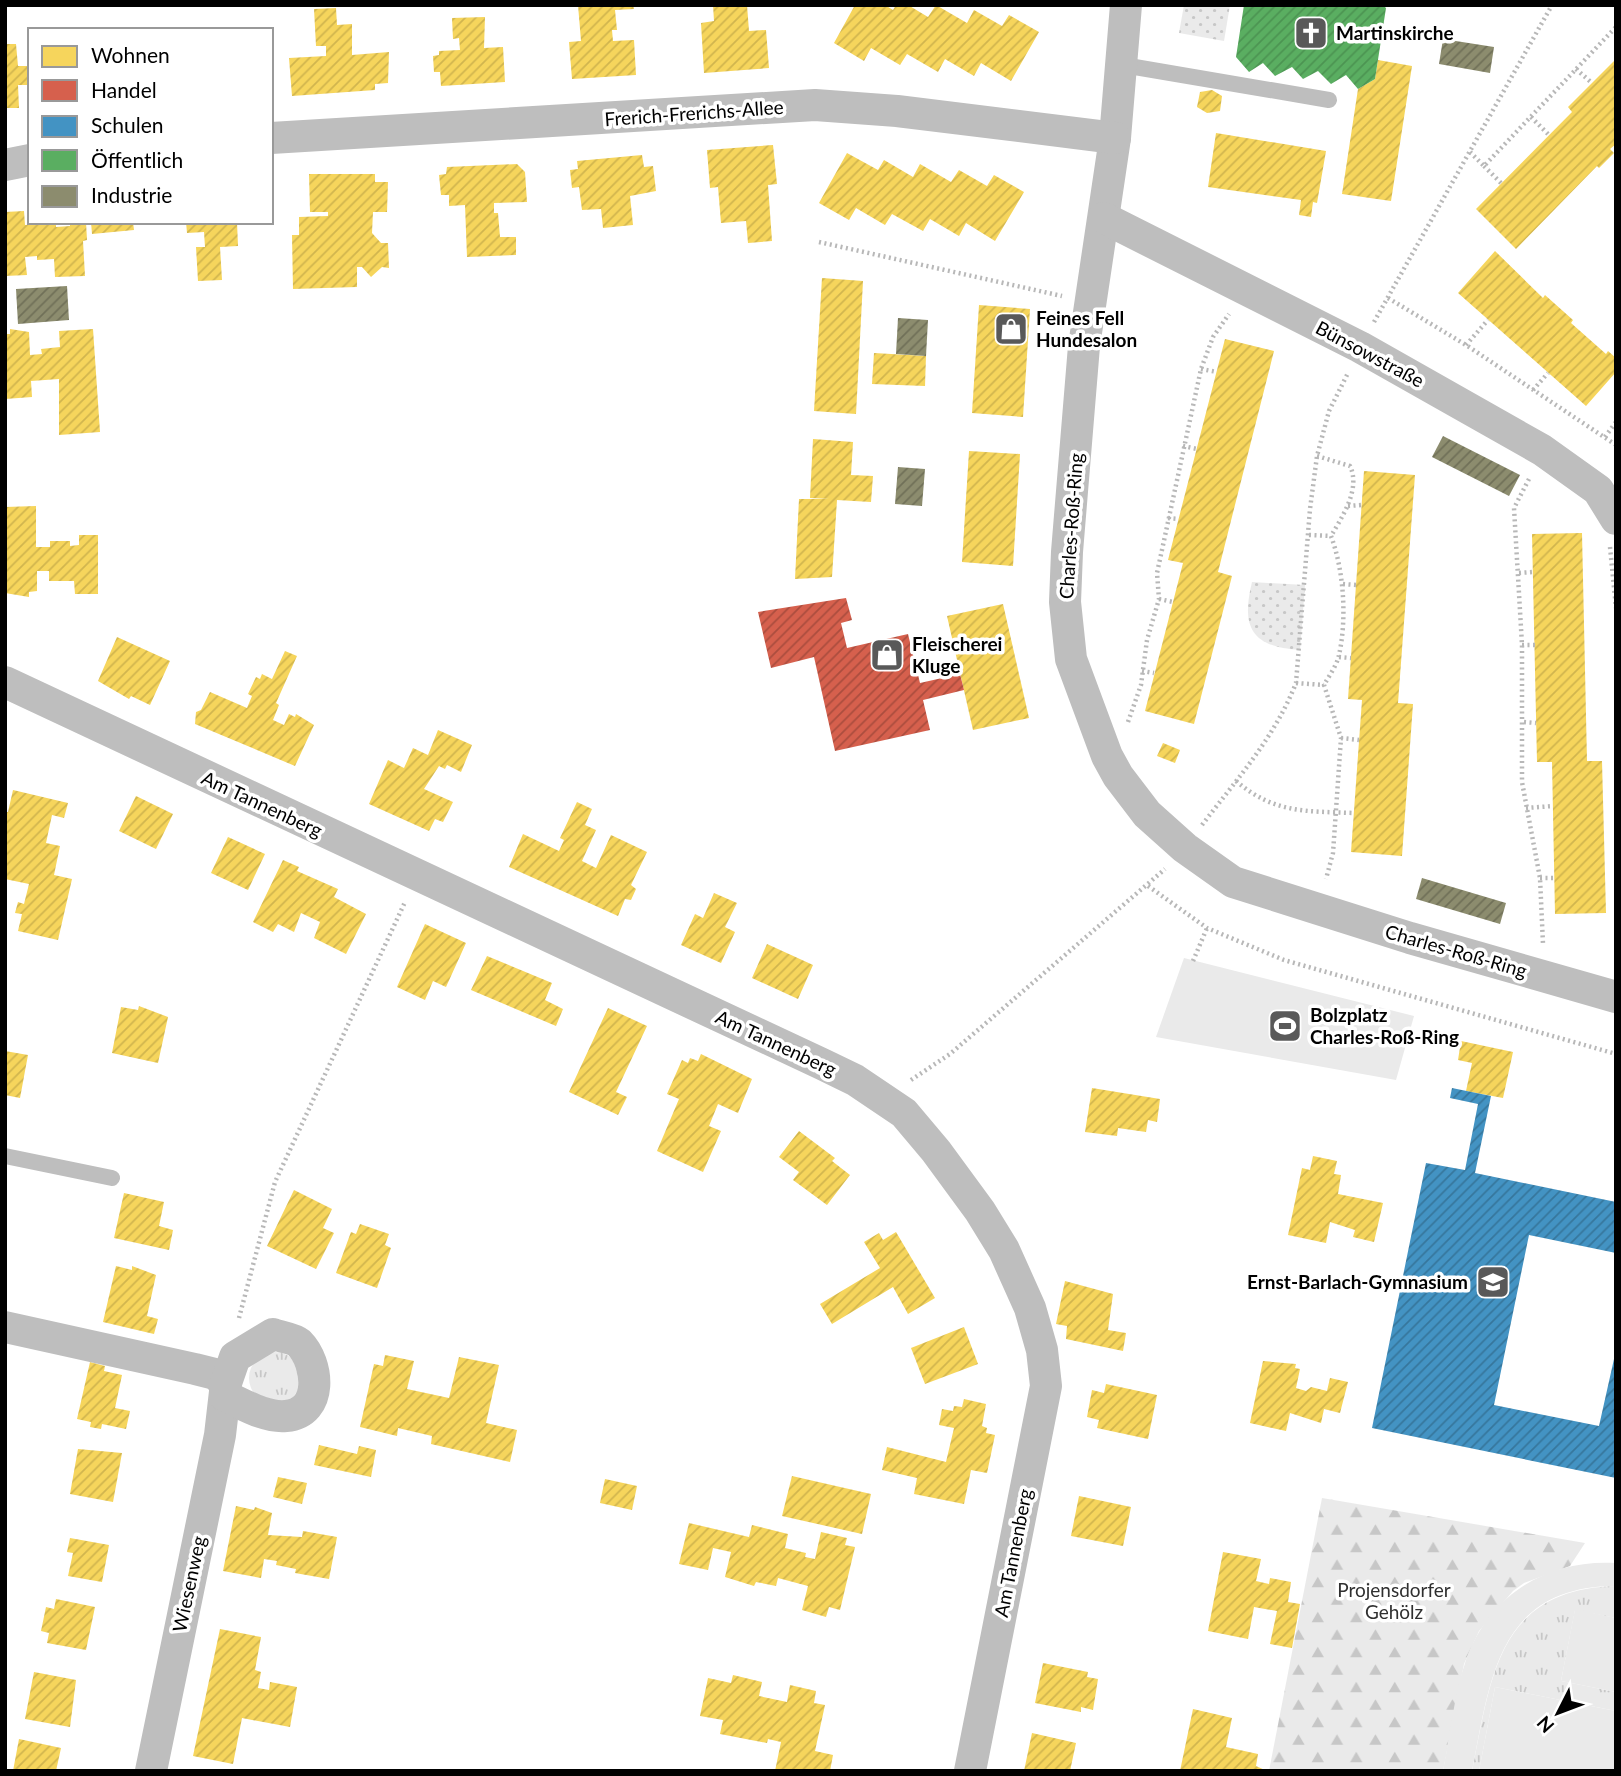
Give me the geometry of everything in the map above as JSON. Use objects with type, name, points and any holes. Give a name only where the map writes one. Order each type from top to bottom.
[{"type":"street","name":"Charles-Roß-Ring","points":[[1126,5],[1115,138],[1079,397],[1065,602],[1071,659],[1107,756],[1118,776],[1147,814],[1185,848],[1233,882],[1616,998]]},
{"type":"street","name":"Frerich-Frerichs-Allee","points":[[273,138],[816,105],[897,111],[1115,138]]},
{"type":"street","points":[[5,165],[28,160]]},
{"type":"street","name":"Bünsowstraße","points":[[1104,218],[1360,347],[1542,450],[1598,490],[1616,519]]},
{"type":"street","name":"Am Tannenberg","points":[[5,682],[833,1070],[904,1113],[993,1230],[1030,1308],[1046,1374],[970,1771]]},
{"type":"street","points":[[5,1327],[229,1379]]},
{"type":"street","name":"Wiesenweg","points":[[151,1771],[220,1435],[229,1379]]},
{"type":"lane","points":[[1123,65],[1329,100]]},
{"type":"lane","points":[[5,1156],[112,1178]]},
{"type":"path","points":[[884,1099],[950,1054],[1148,886],[1185,848],[1275,727],[1296,683],[1317,456],[1329,411],[1360,347],[1552,5]]},
{"type":"path","points":[[1484,166],[1616,27]]},
{"type":"path","points":[[1576,69],[1592,83]]},
{"type":"path","points":[[1531,117],[1549,135]]},
{"type":"path","points":[[1470,152],[1501,183]]},
{"type":"path","points":[[819,242],[1090,303]]},
{"type":"path","points":[[1107,756],[1133,714],[1147,640],[1160,599],[1157,573],[1201,369],[1223,319],[1254,292]]},
{"type":"path","points":[[1388,298],[1466,345],[1616,444]]},
{"type":"path","points":[[1466,345],[1488,320]]},
{"type":"path","points":[[1201,369],[1217,372]]},
{"type":"path","points":[[1533,390],[1548,373]]},
{"type":"path","points":[[1605,437],[1616,422]]},
{"type":"path","points":[[1183,446],[1197,449]]},
{"type":"path","points":[[1542,450],[1514,508],[1520,573],[1524,722],[1522,782],[1540,878],[1543,976]]},
{"type":"path","points":[[1310,907],[1328,875],[1334,853],[1341,738],[1324,685],[1339,657],[1343,584],[1339,559],[1331,536],[1348,506],[1354,475],[1350,466],[1317,456]]},
{"type":"path","points":[[1348,506],[1362,505]]},
{"type":"path","points":[[1168,518],[1179,519]]},
{"type":"path","points":[[1309,535],[1331,536]]},
{"type":"path","points":[[1520,573],[1533,572]]},
{"type":"path","points":[[1343,584],[1356,585]]},
{"type":"path","points":[[1160,599],[1173,601]]},
{"type":"path","points":[[1522,645],[1535,645]]},
{"type":"path","points":[[1339,657],[1351,658]]},
{"type":"path","points":[[1142,671],[1154,673]]},
{"type":"path","points":[[1296,683],[1324,685]]},
{"type":"path","points":[[1524,722],[1536,723]]},
{"type":"path","points":[[1341,738],[1359,740]]},
{"type":"path","points":[[1236,781],[1253,795],[1276,807],[1354,813]]},
{"type":"path","points":[[1526,808],[1553,806]]},
{"type":"path","points":[[229,1379],[249,1274],[275,1182],[417,876]]},
{"type":"path","points":[[1540,878],[1555,878]]},
{"type":"path","points":[[1148,886],[1207,928],[1284,960],[1616,1054]]},
{"type":"path","points":[[1193,961],[1207,928]]},
{"type":"green space","points":[[1184,5],[1230,5],[1224,41],[1179,33]]},
{"type":"green space","points":[[1252,582],[1305,585],[1300,650],[1270,644],[1254,632],[1248,611]]},
{"type":"green space","name":"Bolzplatz Charles-Roß-Ring","points":[[1184,958],[1414,1016],[1396,1080],[1156,1037]]},
{"type":"green space","points":[[275,1352],[285,1354],[293,1360],[299,1368],[299,1388],[293,1396],[285,1402],[275,1404],[265,1402],[257,1396],[251,1388],[249,1378],[251,1368],[257,1360],[265,1354]]},
{"type":"green space","name":"Projensdorfer Gehölz","points":[[1322,1498],[1585,1543],[1570,1566],[1524,1583],[1513,1591],[1479,1631],[1464,1664],[1443,1771],[1269,1771]]},
{"type":"green space","points":[[1591,1563],[1616,1563],[1616,1586],[1576,1590],[1546,1602],[1523,1621],[1506,1645],[1494,1673],[1472,1771],[1443,1771],[1462,1673],[1476,1637],[1489,1617],[1505,1600],[1544,1575]]},
{"type":"green space","points":[[1616,1586],[1616,1618],[1575,1610],[1561,1681],[1616,1692],[1616,1711],[1495,1687],[1479,1771],[1472,1771],[1495,1672],[1506,1645],[1523,1621],[1546,1603],[1576,1591]]},
{"type":"green space","points":[[1575,1609],[1616,1618],[1616,1692],[1561,1681]]},
{"type":"green space","points":[[1495,1687],[1616,1711],[1616,1771],[1479,1771]]},
{"type":"building: Wohnen","points":[[578,5],[633,5],[634,9],[615,10],[617,30],[612,30],[613,41],[634,40],[636,75],[572,79],[569,42],[581,41]]},
{"type":"building: Wohnen","points":[[713,5],[747,5],[749,31],[766,30],[769,68],[704,73],[701,23],[714,21]]},
{"type":"building: Wohnen","points":[[855,5],[885,5],[893,10],[896,5],[908,5],[928,17],[936,5],[967,23],[974,10],[1002,26],[1009,15],[1039,32],[1011,81],[981,63],[974,76],[945,59],[938,72],[907,54],[900,65],[871,48],[864,61],[834,43]]},
{"type":"building: Wohnen","points":[[336,8],[337,25],[352,24],[352,55],[389,52],[388,83],[375,84],[375,90],[292,96],[289,58],[326,56],[326,46],[316,46],[314,9]]},
{"type":"building: Wohnen","points":[[485,17],[484,48],[503,47],[505,82],[441,86],[440,72],[434,72],[433,56],[439,55],[439,51],[460,50],[459,38],[453,39],[452,18]]},
{"type":"building: Wohnen","points":[[5,44],[16,44],[18,66],[28,66],[28,85],[18,85],[19,108],[5,108]]},
{"type":"building: Wohnen","points":[[1616,59],[1616,144],[1610,149],[1614,153],[1599,168],[1597,166],[1516,249],[1476,209],[1572,112],[1568,107]]},
{"type":"building: Wohnen","points":[[1378,60],[1412,66],[1391,201],[1342,194],[1358,89],[1375,79]]},
{"type":"building: Wohnen","points":[[1212,90],[1222,96],[1220,111],[1207,113],[1197,107],[1200,92]]},
{"type":"building: Wohnen","points":[[1216,133],[1326,151],[1317,203],[1313,202],[1311,217],[1299,215],[1301,200],[1208,187]]},
{"type":"building: Wohnen","points":[[773,145],[777,184],[768,185],[772,241],[748,243],[746,221],[721,223],[718,187],[710,188],[707,150]]},
{"type":"building: Wohnen","points":[[847,153],[878,170],[884,160],[913,177],[920,164],[951,182],[959,170],[987,186],[994,175],[1024,192],[995,241],[966,223],[959,236],[930,219],[923,231],[892,214],[885,225],[856,208],[849,220],[819,203]]},
{"type":"building: Wohnen","points":[[642,155],[644,167],[653,166],[656,191],[630,196],[633,225],[603,228],[601,209],[582,210],[579,187],[572,188],[570,170],[578,169],[577,161]]},
{"type":"building: Wohnen","points":[[517,164],[525,172],[527,202],[494,203],[494,213],[498,213],[500,237],[516,237],[516,255],[467,257],[465,205],[449,206],[449,195],[441,195],[439,175],[446,174],[447,167]]},
{"type":"building: Wohnen","points":[[309,174],[375,174],[375,182],[388,182],[387,212],[373,212],[372,233],[381,243],[388,243],[389,268],[382,267],[371,277],[362,267],[357,267],[357,287],[293,289],[292,235],[299,235],[299,217],[328,216],[328,212],[310,212]]},
{"type":"building: Wohnen","points":[[24,211],[25,225],[56,224],[56,227],[86,224],[87,240],[83,241],[85,276],[55,277],[54,259],[37,260],[37,256],[25,257],[27,275],[5,276],[5,212]]},
{"type":"building: Wohnen","points":[[91,224],[133,224],[134,230],[92,234]]},
{"type":"building: Wohnen","points":[[186,224],[237,224],[238,246],[220,247],[222,280],[198,281],[196,247],[205,247],[204,232],[187,233]]},
{"type":"building: Wohnen","points":[[1495,251],[1543,298],[1545,295],[1573,320],[1571,323],[1606,354],[1608,351],[1616,358],[1616,372],[1586,406],[1458,293]]},
{"type":"building: Wohnen","points":[[822,278],[863,281],[856,414],[814,411]]},
{"type":"building: Wohnen","points":[[979,305],[1030,309],[1023,417],[972,413]]},
{"type":"building: Wohnen","points":[[10,329],[29,332],[30,355],[42,354],[41,349],[60,347],[59,331],[93,329],[100,432],[59,435],[59,379],[31,381],[32,397],[5,399],[5,334],[10,334]]},
{"type":"building: Wohnen","points":[[1225,339],[1274,351],[1218,572],[1232,576],[1194,724],[1145,711],[1183,563],[1168,560]]},
{"type":"building: Wohnen","points":[[874,353],[926,356],[925,386],[872,384]]},
{"type":"building: Wohnen","points":[[813,439],[853,442],[851,475],[873,476],[871,502],[837,500],[832,577],[795,579],[799,499],[829,499],[810,498]]},
{"type":"building: Wohnen","points":[[969,451],[1020,454],[1013,566],[962,562]]},
{"type":"building: Wohnen","points":[[1364,471],[1415,475],[1398,703],[1413,704],[1402,856],[1351,852],[1362,700],[1348,699]]},
{"type":"building: Wohnen","points":[[36,506],[36,547],[50,547],[50,541],[70,541],[70,546],[79,545],[79,535],[98,535],[98,594],[75,594],[74,581],[49,581],[49,571],[37,571],[37,591],[29,592],[29,597],[5,593],[5,507]]},
{"type":"building: Wohnen","points":[[1582,533],[1587,761],[1602,761],[1606,913],[1555,914],[1552,762],[1537,762],[1532,534]]},
{"type":"building: Wohnen","points":[[1003,604],[1029,718],[973,730],[947,616]]},
{"type":"building: Wohnen","points":[[117,637],[170,661],[150,705],[131,696],[129,699],[98,681]]},
{"type":"building: Wohnen","points":[[285,651],[297,656],[276,703],[279,705],[273,720],[284,725],[289,714],[295,717],[296,714],[314,725],[295,766],[195,724],[196,712],[201,710],[210,692],[247,708],[252,696],[248,694],[256,677],[260,679],[262,674],[272,679]]},
{"type":"building: Wohnen","points":[[438,730],[472,745],[461,772],[447,765],[445,769],[439,766],[424,789],[453,802],[443,822],[435,819],[429,831],[369,804],[388,760],[404,768],[413,748],[428,755]]},
{"type":"building: Wohnen","points":[[1163,743],[1180,750],[1175,763],[1157,756]]},
{"type":"building: Wohnen","points":[[13,790],[68,803],[64,818],[52,815],[46,843],[60,846],[54,875],[72,879],[58,940],[18,931],[22,914],[15,913],[18,902],[24,904],[29,884],[5,879],[5,812],[8,812]]},
{"type":"building: Wohnen","points":[[136,796],[173,814],[156,849],[119,831]]},
{"type":"building: Wohnen","points":[[577,802],[592,809],[585,825],[596,830],[582,861],[596,868],[611,835],[647,852],[631,885],[636,889],[631,900],[625,899],[618,916],[509,867],[523,834],[559,851],[564,840],[560,838]]},
{"type":"building: Wohnen","points":[[228,837],[265,854],[248,890],[211,873]]},
{"type":"building: Wohnen","points":[[283,860],[299,867],[297,871],[338,889],[334,897],[366,914],[346,954],[314,938],[320,922],[301,913],[294,932],[278,924],[273,932],[253,922]]},
{"type":"building: Wohnen","points":[[714,893],[737,903],[725,927],[735,932],[721,963],[681,945],[695,914],[703,918]]},
{"type":"building: Wohnen","points":[[425,924],[466,943],[446,987],[433,981],[425,1000],[397,987]]},
{"type":"building: Wohnen","points":[[767,944],[813,965],[798,999],[752,978]]},
{"type":"building: Wohnen","points":[[487,956],[552,983],[545,1000],[563,1009],[556,1026],[471,990]]},
{"type":"building: Wohnen","points":[[139,1006],[168,1017],[158,1063],[112,1053],[121,1007],[138,1010]]},
{"type":"building: Wohnen","points":[[608,1008],[647,1026],[616,1092],[627,1097],[618,1115],[569,1092]]},
{"type":"building: Wohnen","points":[[1461,1041],[1513,1052],[1503,1098],[1466,1091],[1472,1063],[1458,1060]]},
{"type":"building: Wohnen","points":[[5,1051],[28,1055],[20,1098],[5,1095]]},
{"type":"building: Wohnen","points":[[701,1054],[752,1079],[738,1113],[718,1104],[709,1126],[721,1131],[703,1172],[657,1151],[679,1099],[667,1094],[682,1060],[688,1063],[690,1058],[698,1061]]},
{"type":"building: Wohnen","points":[[1092,1088],[1160,1099],[1157,1122],[1148,1120],[1146,1132],[1118,1128],[1117,1136],[1085,1132]]},
{"type":"building: Wohnen","points":[[799,1131],[835,1158],[832,1161],[850,1175],[827,1205],[793,1180],[799,1172],[779,1157]]},
{"type":"building: Wohnen","points":[[1313,1156],[1337,1161],[1334,1174],[1341,1175],[1338,1194],[1383,1203],[1374,1242],[1353,1237],[1355,1230],[1330,1222],[1326,1243],[1288,1235],[1302,1168],[1310,1170]]},
{"type":"building: Wohnen","points":[[294,1190],[332,1209],[323,1228],[334,1233],[316,1269],[267,1246]]},
{"type":"building: Wohnen","points":[[124,1193],[164,1202],[159,1226],[173,1230],[169,1250],[114,1238]]},
{"type":"building: Wohnen","points":[[360,1224],[389,1234],[385,1245],[391,1248],[377,1288],[336,1273],[351,1232],[356,1234]]},
{"type":"building: Wohnen","points":[[896,1232],[935,1298],[908,1314],[893,1287],[832,1324],[820,1304],[880,1268],[864,1242],[879,1233],[883,1240]]},
{"type":"building: Wohnen","points":[[116,1266],[132,1270],[132,1266],[156,1275],[147,1316],[158,1319],[154,1334],[103,1322]]},
{"type":"building: Wohnen","points":[[1065,1281],[1113,1294],[1108,1330],[1126,1333],[1123,1351],[1066,1339],[1067,1326],[1056,1324]]},
{"type":"building: Wohnen","points":[[964,1327],[978,1364],[925,1384],[911,1348]]},
{"type":"building: Wohnen","points":[[385,1355],[414,1361],[407,1389],[449,1398],[459,1357],[499,1365],[486,1423],[517,1430],[510,1462],[431,1444],[432,1436],[398,1428],[397,1436],[360,1427],[374,1364],[383,1366]]},
{"type":"building: Wohnen","points":[[1263,1361],[1296,1364],[1295,1368],[1300,1369],[1296,1388],[1306,1391],[1311,1387],[1327,1391],[1330,1378],[1348,1382],[1340,1413],[1324,1409],[1321,1423],[1290,1413],[1286,1431],[1250,1423]]},
{"type":"building: Wohnen","points":[[90,1362],[105,1366],[104,1371],[122,1375],[115,1408],[130,1411],[126,1429],[102,1424],[101,1429],[90,1427],[91,1422],[77,1419]]},
{"type":"building: Wohnen","points":[[1106,1384],[1157,1395],[1148,1439],[1097,1428],[1099,1420],[1087,1417],[1092,1390],[1104,1393]]},
{"type":"building: Wohnen","points":[[964,1399],[986,1404],[982,1426],[987,1428],[986,1433],[995,1435],[987,1473],[971,1470],[964,1504],[914,1494],[917,1478],[882,1470],[887,1447],[946,1462],[954,1428],[939,1425],[942,1409],[953,1411],[954,1406],[962,1407]]},
{"type":"building: Wohnen","points":[[319,1445],[357,1454],[359,1446],[376,1450],[371,1477],[314,1465]]},
{"type":"building: Wohnen","points":[[78,1449],[122,1453],[113,1502],[70,1494]]},
{"type":"building: Wohnen","points":[[792,1476],[871,1494],[862,1534],[782,1516]]},
{"type":"building: Wohnen","points":[[278,1477],[307,1483],[302,1504],[273,1497]]},
{"type":"building: Wohnen","points":[[605,1479],[637,1486],[632,1510],[600,1503]]},
{"type":"building: Wohnen","points":[[1079,1496],[1131,1507],[1123,1546],[1071,1536]]},
{"type":"building: Wohnen","points":[[236,1506],[254,1510],[255,1507],[272,1513],[268,1535],[302,1537],[303,1531],[337,1537],[329,1579],[295,1573],[296,1569],[276,1565],[277,1561],[264,1559],[261,1578],[223,1571]]},
{"type":"building: Wohnen","points":[[689,1523],[749,1537],[752,1525],[788,1534],[785,1548],[806,1553],[805,1557],[815,1559],[821,1532],[847,1538],[845,1545],[855,1547],[840,1610],[829,1607],[826,1617],[802,1610],[808,1586],[778,1578],[776,1586],[756,1582],[754,1586],[725,1577],[731,1552],[713,1548],[708,1570],[679,1564]]},
{"type":"building: Wohnen","points":[[70,1538],[109,1545],[102,1582],[68,1576],[73,1553],[67,1552]]},
{"type":"building: Wohnen","points":[[1223,1552],[1261,1559],[1256,1581],[1269,1584],[1270,1578],[1291,1582],[1288,1602],[1300,1604],[1292,1648],[1270,1644],[1277,1611],[1254,1607],[1248,1639],[1208,1631]]},
{"type":"building: Wohnen","points":[[56,1599],[95,1607],[86,1650],[47,1643],[49,1633],[41,1631],[46,1607],[54,1609]]},
{"type":"building: Wohnen","points":[[220,1629],[261,1637],[255,1670],[261,1672],[258,1688],[269,1690],[270,1682],[297,1687],[290,1727],[242,1718],[233,1764],[193,1756]]},
{"type":"building: Wohnen","points":[[1043,1663],[1088,1672],[1087,1677],[1098,1679],[1093,1710],[1081,1707],[1081,1712],[1035,1703]]},
{"type":"building: Wohnen","points":[[34,1672],[76,1680],[70,1727],[25,1719]]},
{"type":"building: Wohnen","points":[[733,1675],[762,1682],[759,1696],[787,1702],[790,1685],[816,1691],[814,1703],[825,1705],[815,1751],[833,1755],[830,1771],[775,1771],[781,1742],[768,1739],[767,1743],[720,1734],[723,1720],[700,1716],[708,1678],[731,1683]]},
{"type":"building: Wohnen","points":[[1193,1709],[1232,1718],[1226,1747],[1258,1754],[1256,1766],[1267,1771],[1180,1771]]},
{"type":"building: Wohnen","points":[[1032,1733],[1076,1743],[1070,1771],[1024,1771]]},
{"type":"building: Wohnen","points":[[19,1739],[61,1748],[56,1771],[13,1771]]},
{"type":"building: Handel","points":[[846,598],[852,620],[841,623],[847,648],[908,634],[920,683],[960,674],[964,690],[923,700],[930,730],[835,751],[814,657],[771,668],[758,612]]},
{"type":"building: Schulen","points":[[1452,1088],[1491,1096],[1475,1173],[1616,1202],[1616,1253],[1529,1235],[1494,1405],[1599,1426],[1616,1350],[1616,1478],[1372,1428],[1426,1163],[1465,1170],[1478,1104],[1450,1098]]},
{"type":"building: Öffentlich","name":"Martinskirche","points":[[1244,5],[1383,5],[1386,8],[1375,79],[1358,89],[1346,75],[1331,84],[1318,71],[1303,79],[1292,67],[1275,76],[1263,63],[1249,72],[1236,57]]},
{"type":"building: Industrie","points":[[1443,39],[1494,47],[1490,73],[1439,64]]},
{"type":"building: Industrie","points":[[67,286],[69,320],[18,324],[16,289]]},
{"type":"building: Industrie","points":[[898,318],[928,320],[926,356],[896,354]]},
{"type":"building: Industrie","points":[[1443,436],[1520,475],[1509,496],[1432,457]]},
{"type":"building: Industrie","points":[[898,467],[925,469],[922,506],[895,504]]},
{"type":"building: Industrie","points":[[1422,878],[1506,903],[1500,924],[1416,899]]},
{"type":"place","name":"Martinskirche","points":[[1311,33]]},
{"type":"place","name":"Feines Fell Hundesalon","points":[[1011,329]]},
{"type":"place","name":"Fleischerei Kluge","points":[[887,655]]},
{"type":"place","name":"Bolzplatz Charles-Roß-Ring","points":[[1285,1026]]},
{"type":"place","name":"Ernst-Barlach-Gymnasium","points":[[1493,1282]]}]
